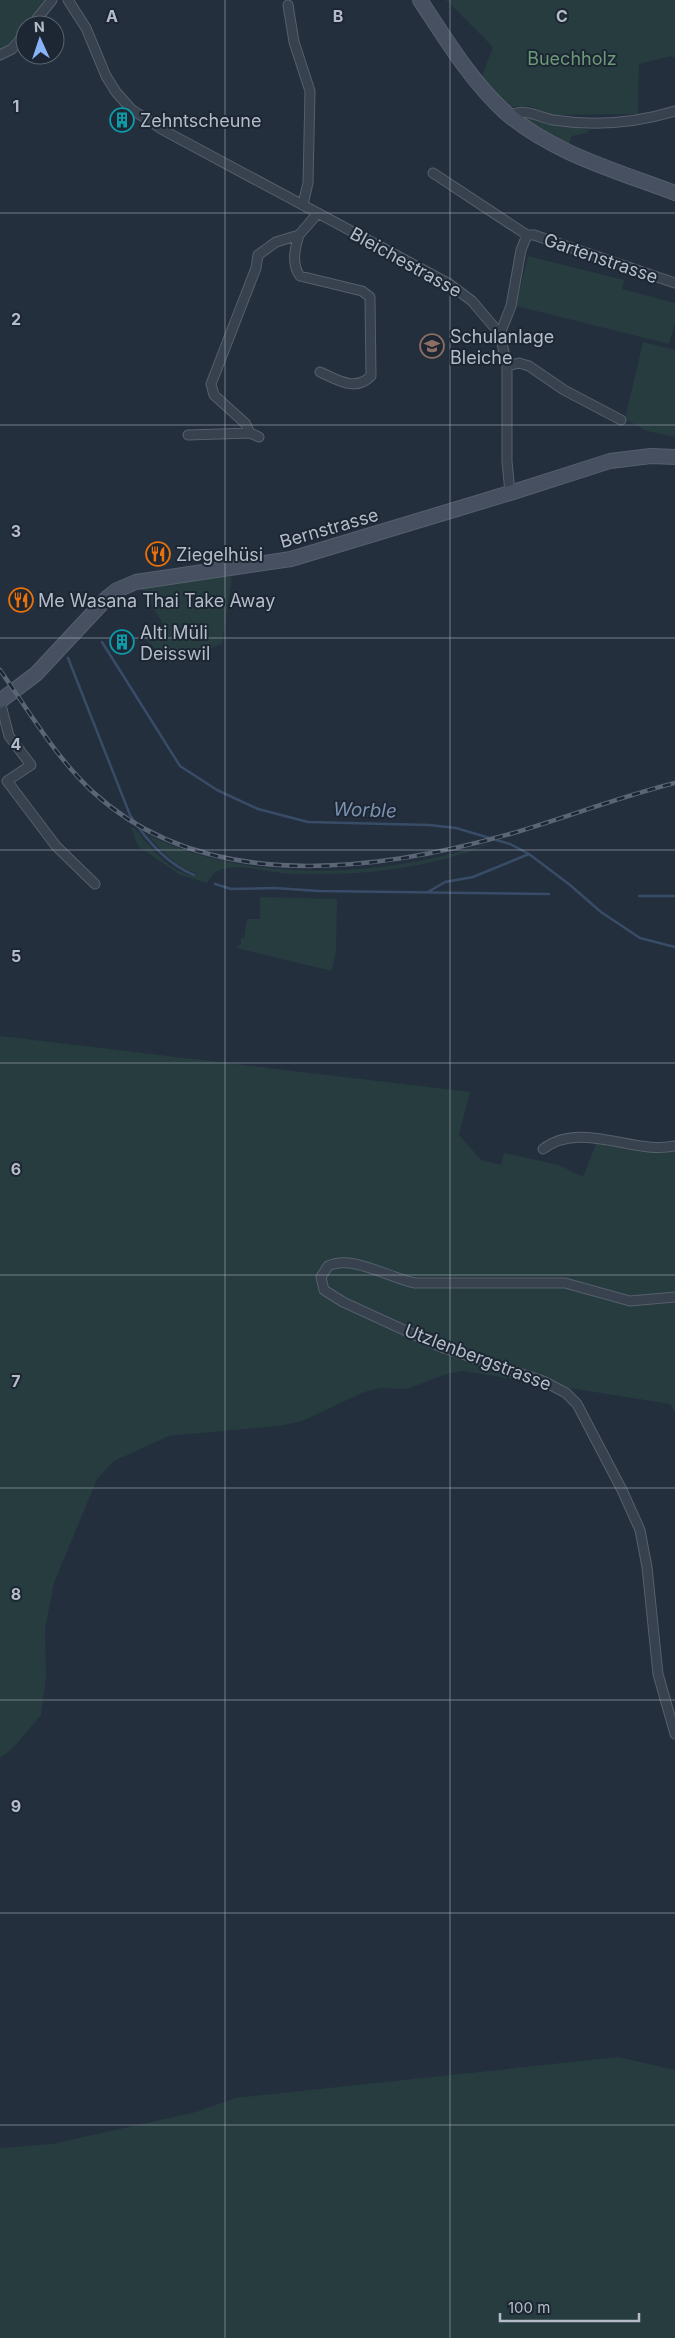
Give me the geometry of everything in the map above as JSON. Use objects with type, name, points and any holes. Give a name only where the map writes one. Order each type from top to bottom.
[{"type":"main road","points":[[420,0],[472,74],[510,116],[540,136],[566,150],[675,193]]},
{"type":"main road","name":"Bernstrasse","points":[[0,701],[36,674],[107,598],[128,585],[153,578],[264,564],[306,556],[610,461],[651,456],[675,457]]},
{"type":"street","points":[[40,15],[52,0]]},
{"type":"street","name":"Bleichestrasse","points":[[68,0],[86,28],[110,84],[131,109],[164,130],[458,290],[478,307],[500,334],[507,366],[506,461],[510,493]]},
{"type":"street","points":[[288,5],[294,42],[310,91],[308,183],[303,204]]},
{"type":"street","points":[[0,55],[15,46]]},
{"type":"street","points":[[510,116],[518,111],[527,111],[551,120],[632,121],[675,112]]},
{"type":"street","name":"Gartenstrasse","points":[[433,173],[527,235],[534,235],[675,283]]},
{"type":"street","points":[[318,213],[299,235],[294,254],[296,270],[300,276],[362,291],[370,297],[371,376],[362,383],[354,385],[320,372]]},
{"type":"street","points":[[250,433],[245,423],[214,396],[211,384],[256,268],[258,255],[276,242],[299,235]]},
{"type":"street","name":"Gartenstrasse","points":[[500,334],[511,306],[521,250],[527,235]]},
{"type":"street","points":[[507,366],[519,364],[529,366],[564,390],[621,420]]},
{"type":"street","points":[[188,435],[250,433],[259,437]]},
{"type":"street","points":[[0,701],[9,736],[30,765],[7,781],[56,846],[95,884]]},
{"type":"street","points":[[544,1149],[559,1140],[585,1138],[647,1148],[675,1146]]},
{"type":"street","name":"Utzlenbergstrasse","points":[[675,1297],[630,1301],[612,1298],[582,1287],[545,1282],[415,1283],[392,1278],[358,1264],[345,1261],[328,1266],[321,1277],[324,1290],[343,1302],[440,1347],[543,1381],[566,1393],[577,1404],[622,1490],[642,1536],[658,1674],[675,1734]]},
{"type":"green space","points":[[0,0],[52,0],[40,15],[15,15],[15,42],[0,55]]},
{"type":"green space","name":"Buechholz","points":[[446,0],[675,0],[675,58],[671,56],[639,64],[638,114],[551,115],[529,106],[509,107],[482,76],[493,47]]},
{"type":"green space","points":[[522,114],[539,120],[590,130],[586,133],[572,136],[569,144],[520,116]]},
{"type":"green space","points":[[528,256],[624,280],[622,289],[675,303],[675,322],[669,344],[516,306]]},
{"type":"green space","points":[[643,342],[675,350],[675,437],[647,431],[625,419]]},
{"type":"green space","points":[[232,576],[222,644],[170,663],[142,636],[163,624],[140,586]]},
{"type":"green space","points":[[131,827],[168,864],[187,875],[194,876],[196,873],[182,867],[163,852],[148,835],[189,851],[232,863],[275,869],[320,871],[364,869],[408,863],[452,854],[494,842],[446,859],[395,869],[344,874],[292,874],[250,868],[232,868],[216,872],[207,883],[180,875],[138,846]]},
{"type":"green space","points":[[260,897],[337,899],[336,950],[332,971],[236,948],[241,944],[241,938],[244,938],[247,919],[260,919]]},
{"type":"green space","points":[[0,1036],[470,1092],[459,1135],[481,1160],[501,1165],[504,1153],[559,1165],[583,1177],[598,1139],[675,1146],[675,1413],[670,1404],[463,1371],[446,1374],[407,1389],[380,1388],[364,1392],[302,1421],[279,1426],[169,1436],[114,1461],[97,1479],[54,1583],[45,1629],[46,1678],[41,1715],[12,1749],[0,1758]]},
{"type":"green space","points":[[619,2057],[675,2070],[675,2338],[0,2338],[0,2148],[52,2144],[196,2112],[235,2098]]},
{"type":"waterway","name":"Worble","points":[[102,642],[180,766],[217,790],[258,809],[308,822],[429,825],[456,828],[510,844],[529,854],[570,885],[601,912],[640,938],[675,947]]},
{"type":"waterway","points":[[68,658],[130,815],[143,833],[166,858],[194,875]]},
{"type":"waterway","points":[[428,892],[445,882],[473,877],[529,854]]},
{"type":"waterway","points":[[215,884],[231,889],[274,888],[319,891],[549,894]]},
{"type":"waterway","points":[[639,896],[675,896]]},
{"type":"railway","points":[[0,670],[55,749],[93,792],[138,825],[187,847],[239,861],[293,866],[349,865],[404,858],[510,834],[675,783]]},
{"type":"place","name":"Zehntscheune","points":[[122,120]]},
{"type":"place","name":"Schulanlage Bleiche","points":[[432,346]]},
{"type":"place","name":"Ziegelhüsi","points":[[158,554]]},
{"type":"place","name":"Me Wasana Thai Take Away","points":[[21,600]]},
{"type":"place","name":"Alti Müli Deisswil","points":[[122,642]]}]
